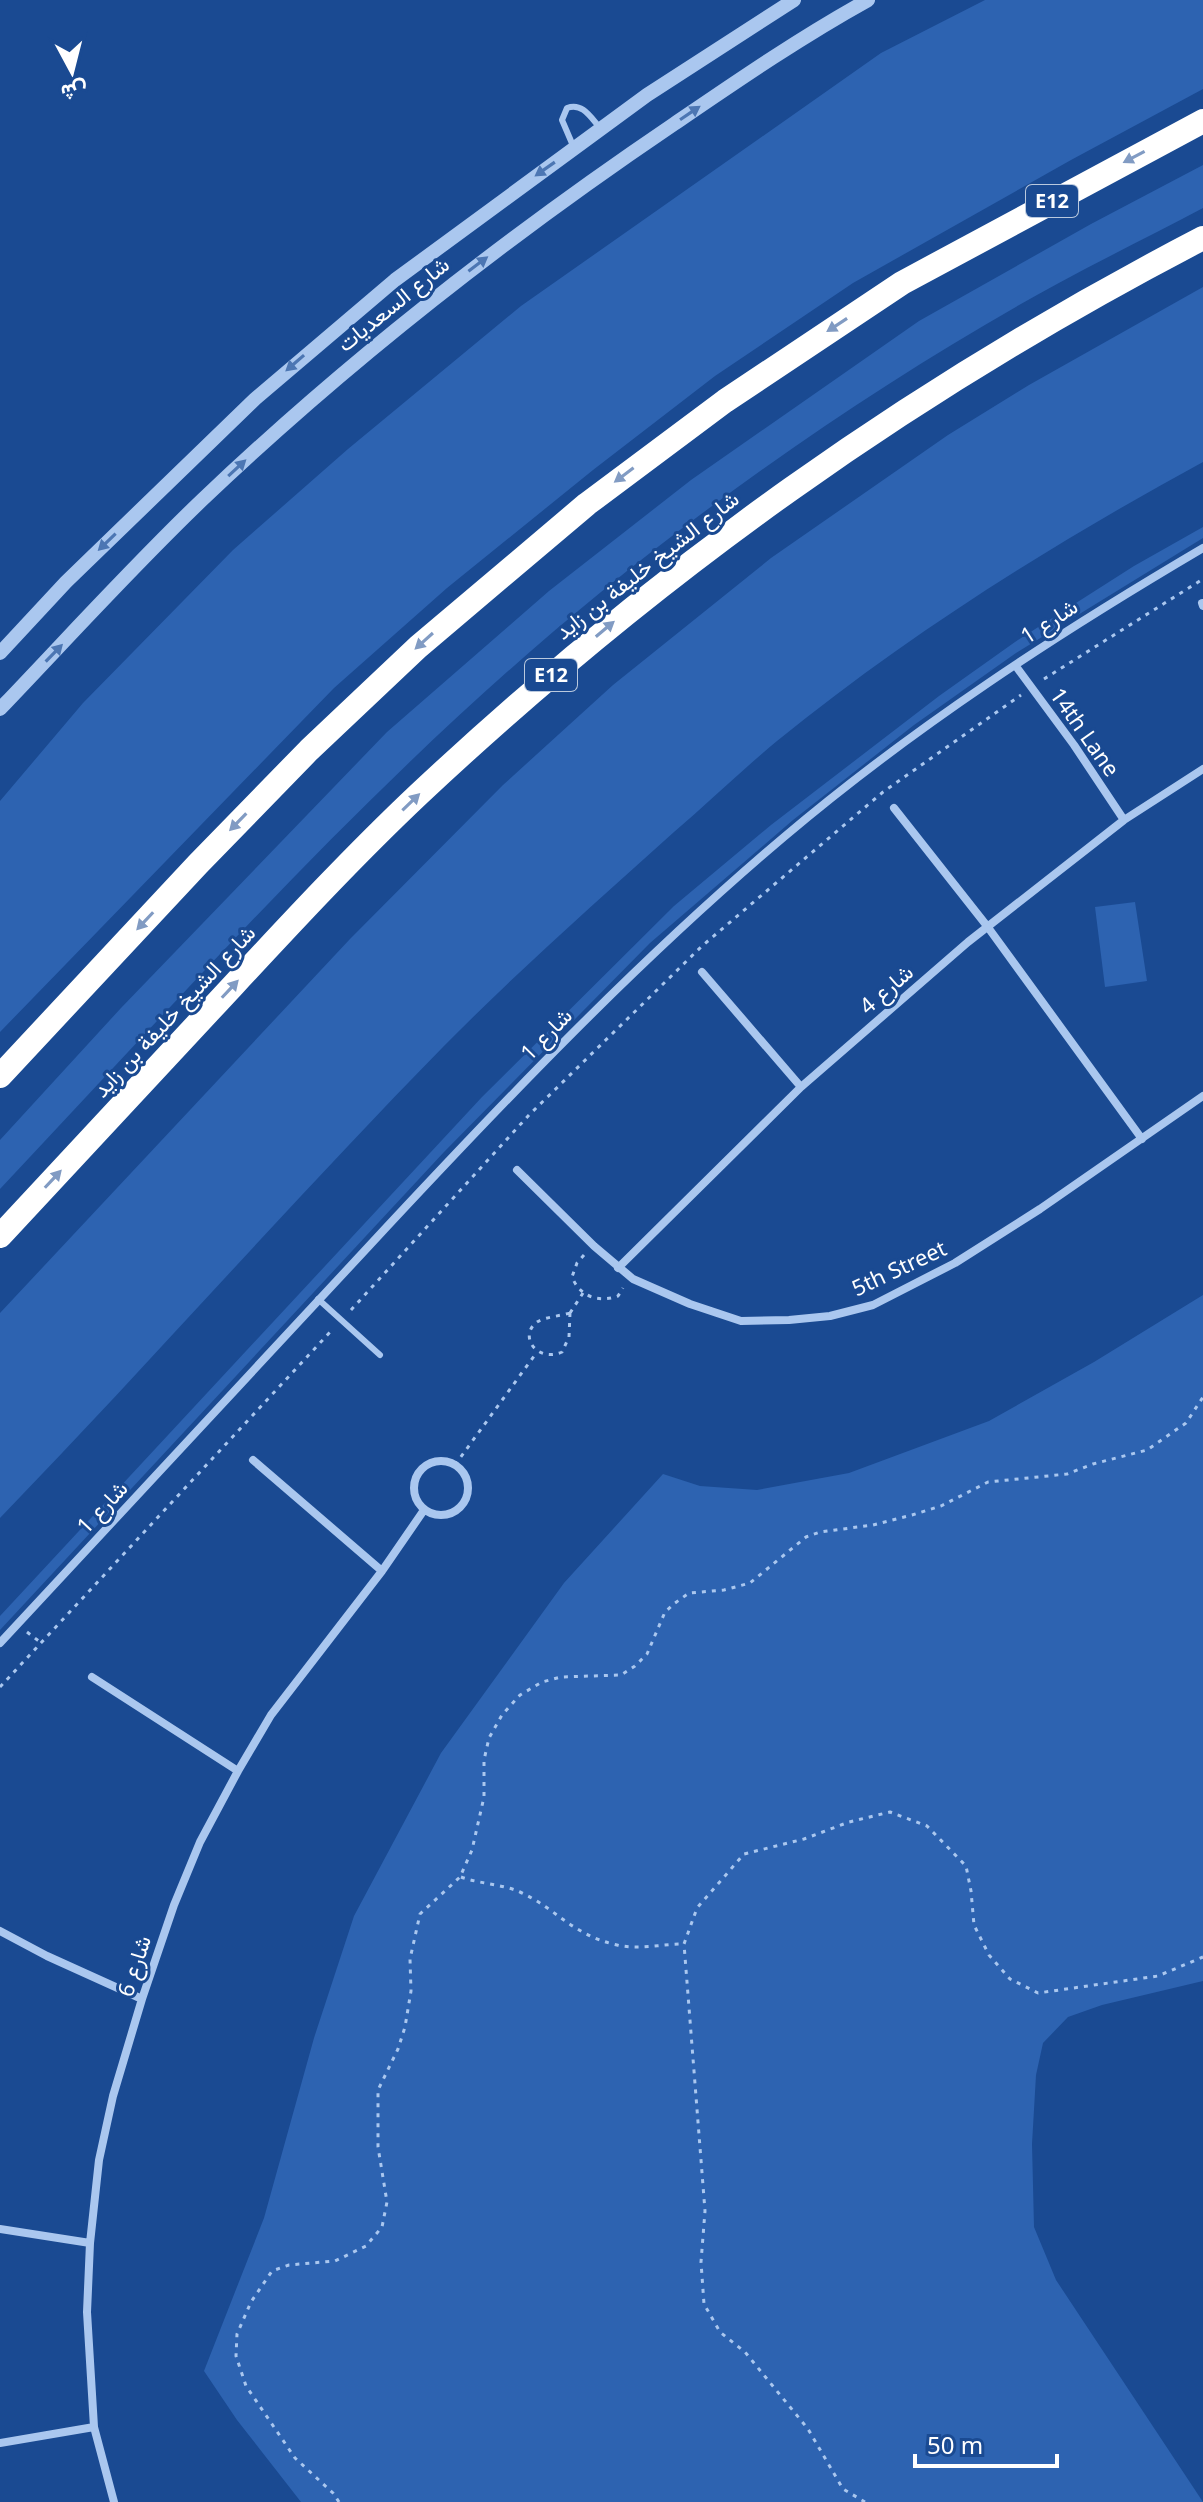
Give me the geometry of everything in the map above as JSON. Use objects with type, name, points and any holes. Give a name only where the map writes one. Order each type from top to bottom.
[{"type":"highway","name":"E12","points":[[0,1076],[309,750],[469,602],[587,504],[725,401],[902,283],[1203,121]]},
{"type":"highway","name":"شارع الشيخ خليفة بن زايد","points":[[0,1236],[352,861],[481,737],[605,629],[759,510],[856,442],[1015,343],[1203,238]]},
{"type":"street","name":"شارع السعديات","points":[[0,653],[66,582],[269,386],[395,280],[601,129],[726,42],[794,0]]},
{"type":"street","name":"شارع السعديات","points":[[0,709],[203,499],[413,315],[611,166],[800,40],[868,0]]},
{"type":"street","name":"شارع 1","points":[[0,1643],[461,1147],[657,949],[777,843],[928,724],[1086,618],[1203,548]]},
{"type":"street","name":"14th Lane","points":[[1015,665],[1124,820]]},
{"type":"street","name":"شارع 4","points":[[618,1268],[801,1087],[987,926],[1124,820],[1203,769]]},
{"type":"street","points":[[894,808],[987,926],[1142,1139]]},
{"type":"street","points":[[702,972],[801,1087]]},
{"type":"street","name":"5th Street","points":[[517,1170],[633,1279],[690,1304],[741,1321],[830,1316],[873,1305],[955,1263],[1040,1209],[1203,1096]]},
{"type":"street","points":[[253,1460],[382,1571]]},
{"type":"street","points":[[438,1461],[455,1465],[466,1478],[468,1487],[463,1503],[441,1515],[424,1510],[414,1494],[413,1485],[421,1469],[438,1461]]},
{"type":"street","name":"شارع 6","points":[[114,2502],[94,2427],[87,2312],[90,2243],[99,2160],[113,2096],[142,1999],[174,1905],[200,1842],[238,1771],[271,1715],[382,1571],[424,1510]]},
{"type":"street","points":[[92,1677],[238,1771]]},
{"type":"street","points":[[0,1931],[142,1999]]},
{"type":"street","points":[[0,2229],[90,2243]]},
{"type":"street","points":[[0,2443],[94,2427]]},
{"type":"lane","points":[[574,149],[562,120],[567,108],[578,106],[584,109],[601,129]]},
{"type":"lane","points":[[318,1299],[380,1355]]},
{"type":"path","points":[[0,1687],[529,1115],[702,946],[883,792],[1119,629],[1203,579]]},
{"type":"path","points":[[588,1251],[577,1263],[572,1277],[575,1285],[593,1299],[608,1300],[618,1296],[628,1283]]},
{"type":"path","points":[[570,1313],[537,1323],[531,1331],[531,1344],[537,1352],[553,1356],[562,1352],[569,1337],[570,1313],[584,1292]]},
{"type":"path","points":[[455,1465],[537,1352]]},
{"type":"path","points":[[339,2502],[295,2458],[246,2386],[236,2356],[237,2334],[251,2302],[272,2271],[289,2265],[335,2261],[366,2246],[382,2227],[387,2202],[378,2147],[378,2090],[405,2027],[411,1991],[410,1959],[420,1914],[460,1877],[472,1850],[484,1797],[484,1760],[489,1738],[502,1715],[520,1695],[542,1682],[561,1677],[621,1675],[647,1654],[665,1612],[675,1603],[689,1593],[724,1590],[750,1583],[806,1537],[912,1515],[941,1506],[988,1482],[1067,1474],[1147,1450],[1186,1423],[1203,1397]]},
{"type":"path","points":[[865,2502],[843,2489],[808,2429],[745,2352],[720,2332],[704,2304],[701,2262],[705,2211],[684,1944],[697,1908],[744,1854],[890,1812],[927,1826],[966,1866],[974,1925],[989,1955],[1010,1979],[1038,1993],[1158,1976],[1203,1957]]},
{"type":"path","points":[[460,1877],[523,1894],[571,1927],[617,1946],[684,1944]]},
{"type":"shaded area","points":[[985,0],[1203,0],[1203,89],[853,283],[715,376],[593,470],[447,588],[334,688],[0,1032],[0,801],[83,703],[233,550],[348,449],[521,306],[881,53]]},
{"type":"shaded area","points":[[1203,165],[1203,208],[998,317],[822,428],[654,550],[520,660],[442,731],[291,880],[0,1189],[0,1140],[121,1008],[387,732],[549,591],[691,480],[919,321]]},
{"type":"shaded area","points":[[1203,287],[1203,462],[1092,525],[931,627],[827,702],[751,763],[557,938],[443,1047],[0,1518],[0,1313],[350,939],[503,785],[613,685],[771,558],[948,435],[1029,385]]},
{"type":"shaded area","points":[[1203,527],[1203,538],[1016,653],[914,725],[793,820],[650,943],[444,1152],[0,1630],[0,1616],[482,1097],[674,906],[771,825],[939,696],[1015,642],[1134,566]]},
{"type":"shaded area","points":[[1135,902],[1147,981],[1105,987],[1095,907]]},
{"type":"shaded area","points":[[1203,1295],[1203,1981],[1102,2005],[1068,2017],[1043,2043],[1036,2075],[1032,2144],[1034,2227],[1056,2280],[1203,2502],[301,2502],[237,2420],[204,2371],[264,2218],[314,2038],[354,1916],[441,1753],[564,1583],[663,1474],[700,1486],[757,1490],[849,1473],[989,1421],[1094,1362]]}]
